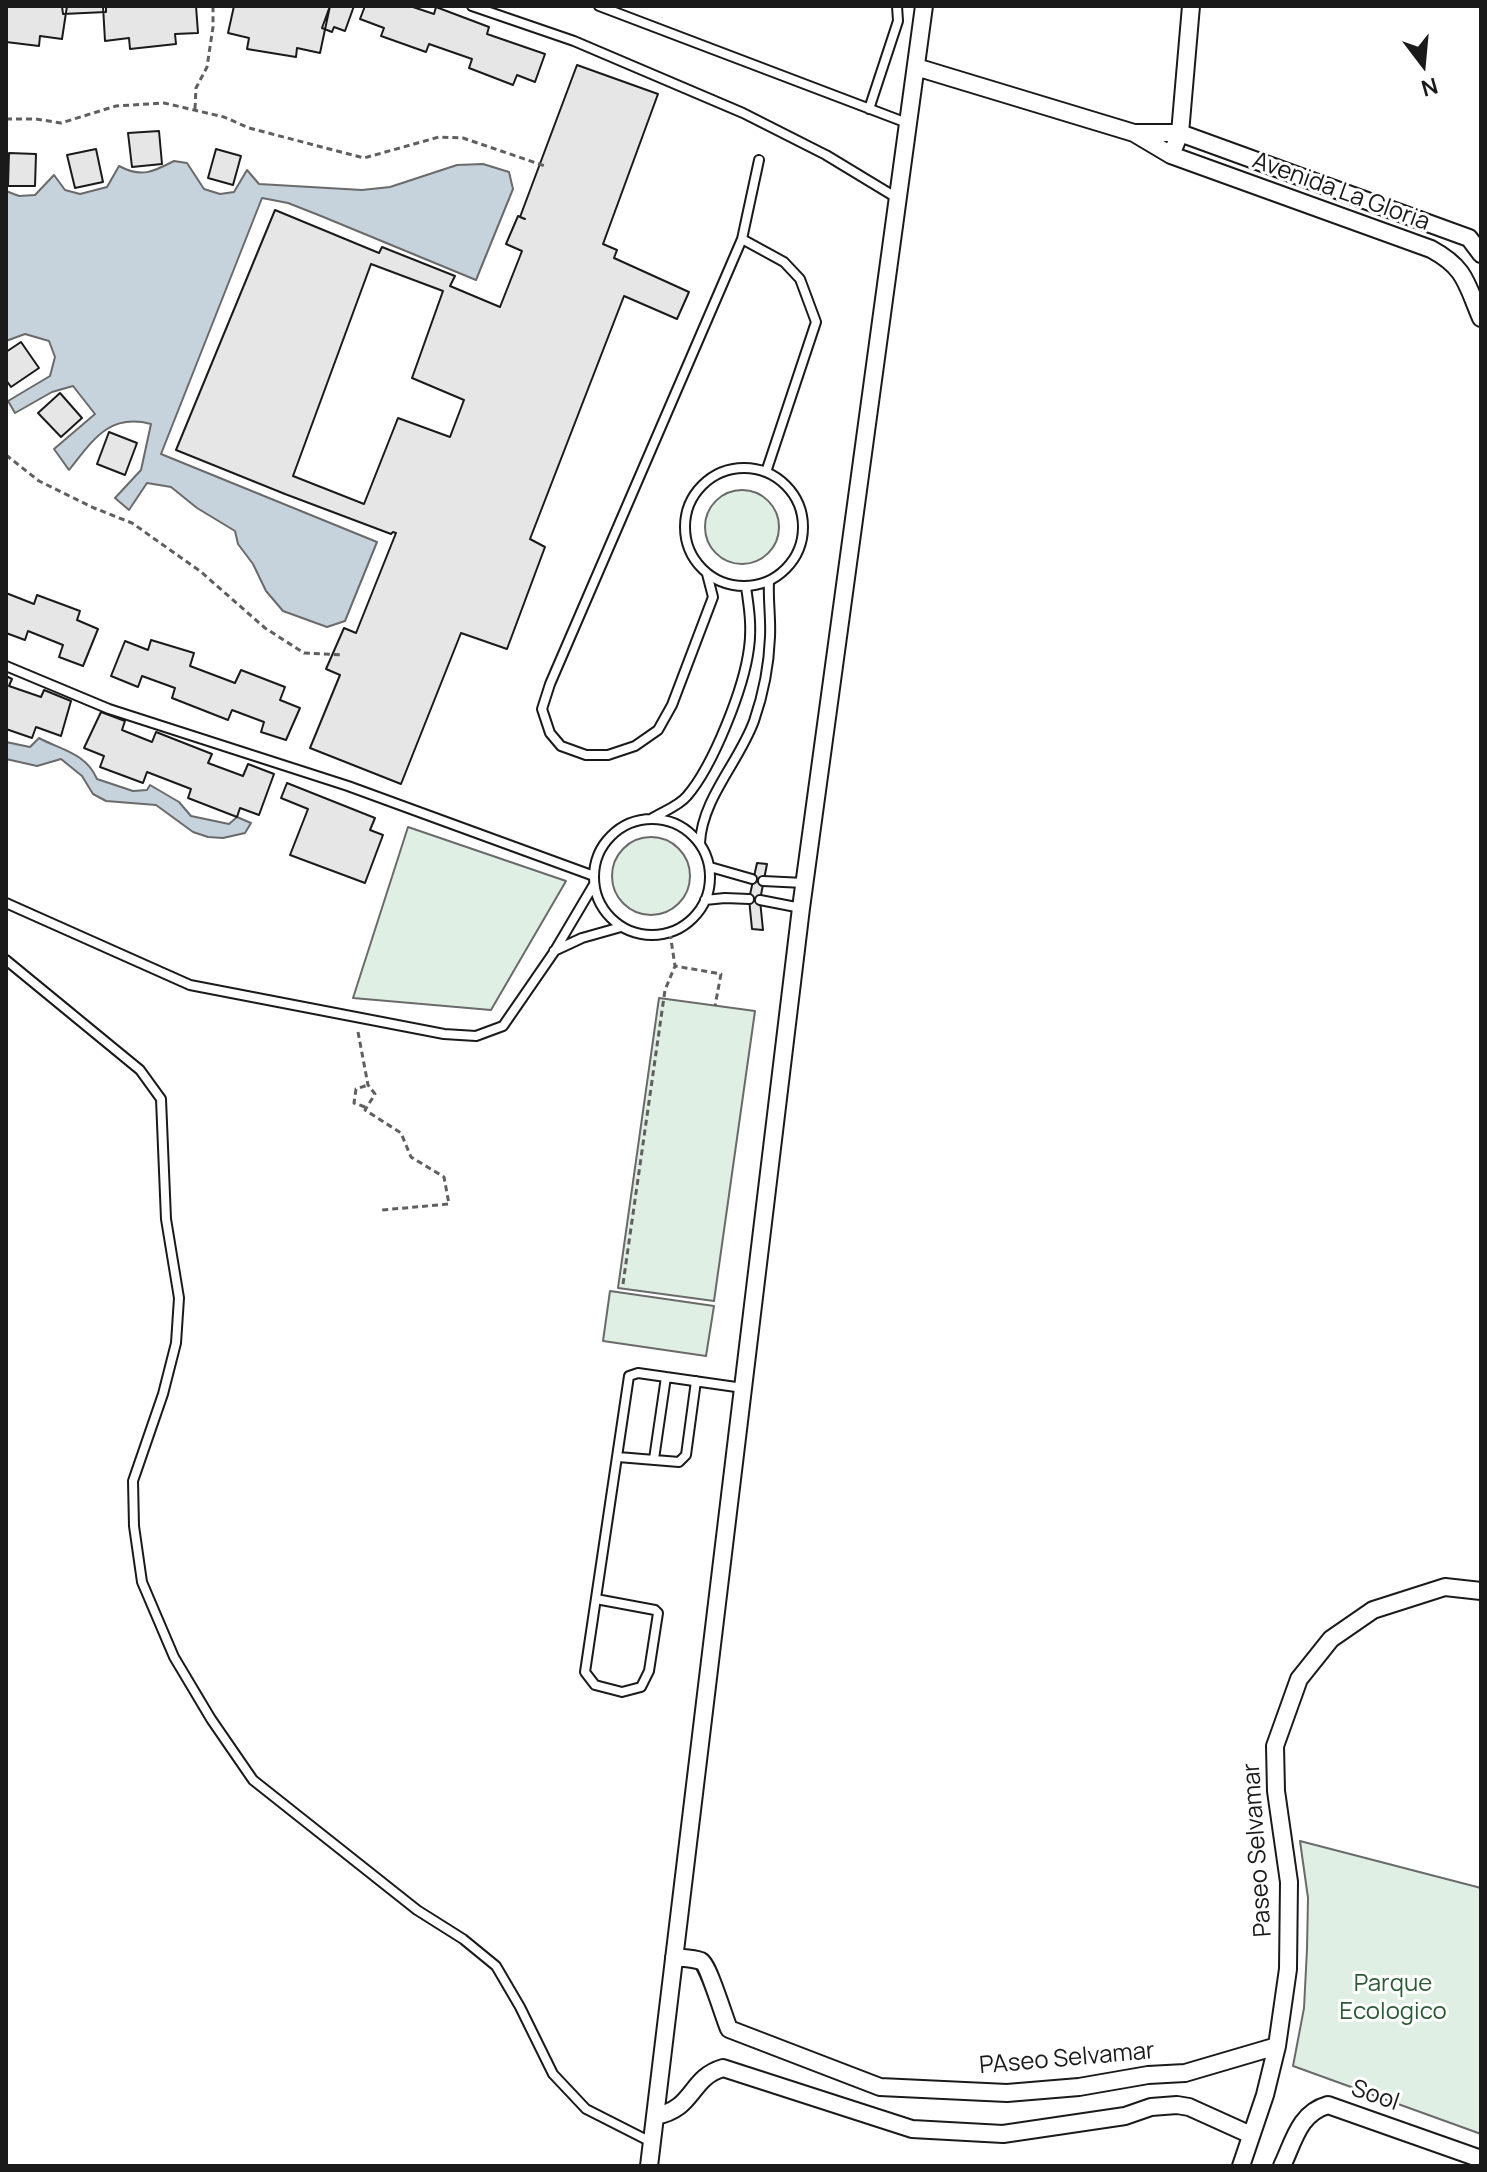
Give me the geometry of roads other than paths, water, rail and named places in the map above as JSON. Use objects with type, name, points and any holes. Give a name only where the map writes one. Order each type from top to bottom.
[{"type":"street","points":[[649,2166],[804,883],[924,6]]},
{"type":"street","points":[[1171,155],[1180,133],[1191,6]]},
{"type":"street","name":"Avenida La Gloria","points":[[916,67],[1134,133],[1171,155],[1431,249],[1452,261],[1462,274],[1477,299],[1481,318]]},
{"type":"street","name":"Avenida La Gloria","points":[[1134,133],[1180,133],[1469,238],[1481,254]]},
{"type":"street","name":"Paseo Selvamar","points":[[1241,2166],[1265,2095],[1277,2046],[1288,1969],[1289,1882],[1276,1791],[1275,1746],[1299,1679],[1331,1639],[1373,1610],[1445,1587],[1481,1591]]},
{"type":"street","name":"PAseo Selvamar","points":[[674,1957],[702,1962],[708,1968],[717,2002],[729,2029],[880,2087],[1007,2093],[1079,2087],[1148,2075],[1185,2073],[1277,2046]]},
{"type":"street","points":[[655,2116],[672,2113],[684,2103],[705,2075],[723,2068],[912,2129],[1003,2134],[1177,2105],[1189,2107],[1251,2135]]},
{"type":"street","name":"Sool","points":[[1282,2166],[1305,2117],[1317,2108],[1328,2105],[1481,2159]]},
{"type":"lane","points":[[472,6],[574,41],[743,113],[826,155],[898,198]]},
{"type":"lane","points":[[599,6],[908,124]]},
{"type":"lane","points":[[869,109],[898,21],[897,6]]},
{"type":"lane","points":[[707,574],[713,597],[672,705],[658,730],[635,746],[608,755],[586,755],[561,746],[550,733],[542,709],[550,684],[742,239],[759,160]]},
{"type":"lane","points":[[742,239],[784,262],[800,279],[816,322],[766,472]]},
{"type":"lane","points":[[753,467],[766,472],[789,487],[800,505],[804,533],[798,553],[786,570],[769,582],[746,587],[725,584],[707,574],[691,555],[684,535],[685,515],[693,495],[716,474],[753,467]]},
{"type":"lane","points":[[700,843],[701,823],[738,757],[754,720],[770,635],[769,582]]},
{"type":"lane","points":[[651,819],[686,798],[706,767],[732,706],[749,648],[751,618],[746,587]]},
{"type":"lane","points":[[6,666],[109,709],[348,786],[594,876]]},
{"type":"lane","points":[[6,903],[190,985],[444,1034],[476,1036],[503,1026],[554,952],[593,886],[595,864],[605,843],[620,828],[640,820],[671,822],[687,830],[700,843],[710,867],[709,893],[697,915],[670,933],[647,936],[621,927],[602,909],[593,886]]},
{"type":"lane","points":[[710,867],[752,879]]},
{"type":"lane","points":[[763,881],[804,883]]},
{"type":"lane","points":[[705,900],[749,899]]},
{"type":"lane","points":[[760,900],[801,908]]},
{"type":"lane","points":[[554,952],[582,938],[621,927]]},
{"type":"lane","points":[[6,960],[140,1070],[161,1099],[166,1219],[179,1298],[176,1343],[163,1394],[133,1481],[134,1526],[142,1582],[174,1657],[253,1780],[417,1910],[463,1939],[496,1966],[553,2074],[586,2109],[651,2143]]},
{"type":"lane","points":[[596,1599],[658,1613],[649,1671],[641,1687],[622,1692],[595,1685],[585,1672],[629,1376],[638,1373],[743,1388]]},
{"type":"lane","points":[[654,1459],[666,1377]]},
{"type":"lane","points":[[618,1457],[679,1462],[686,1455],[696,1381]]},
{"type":"park label","name":"Parque Ecologico","points":[[1393,1998]]}]
